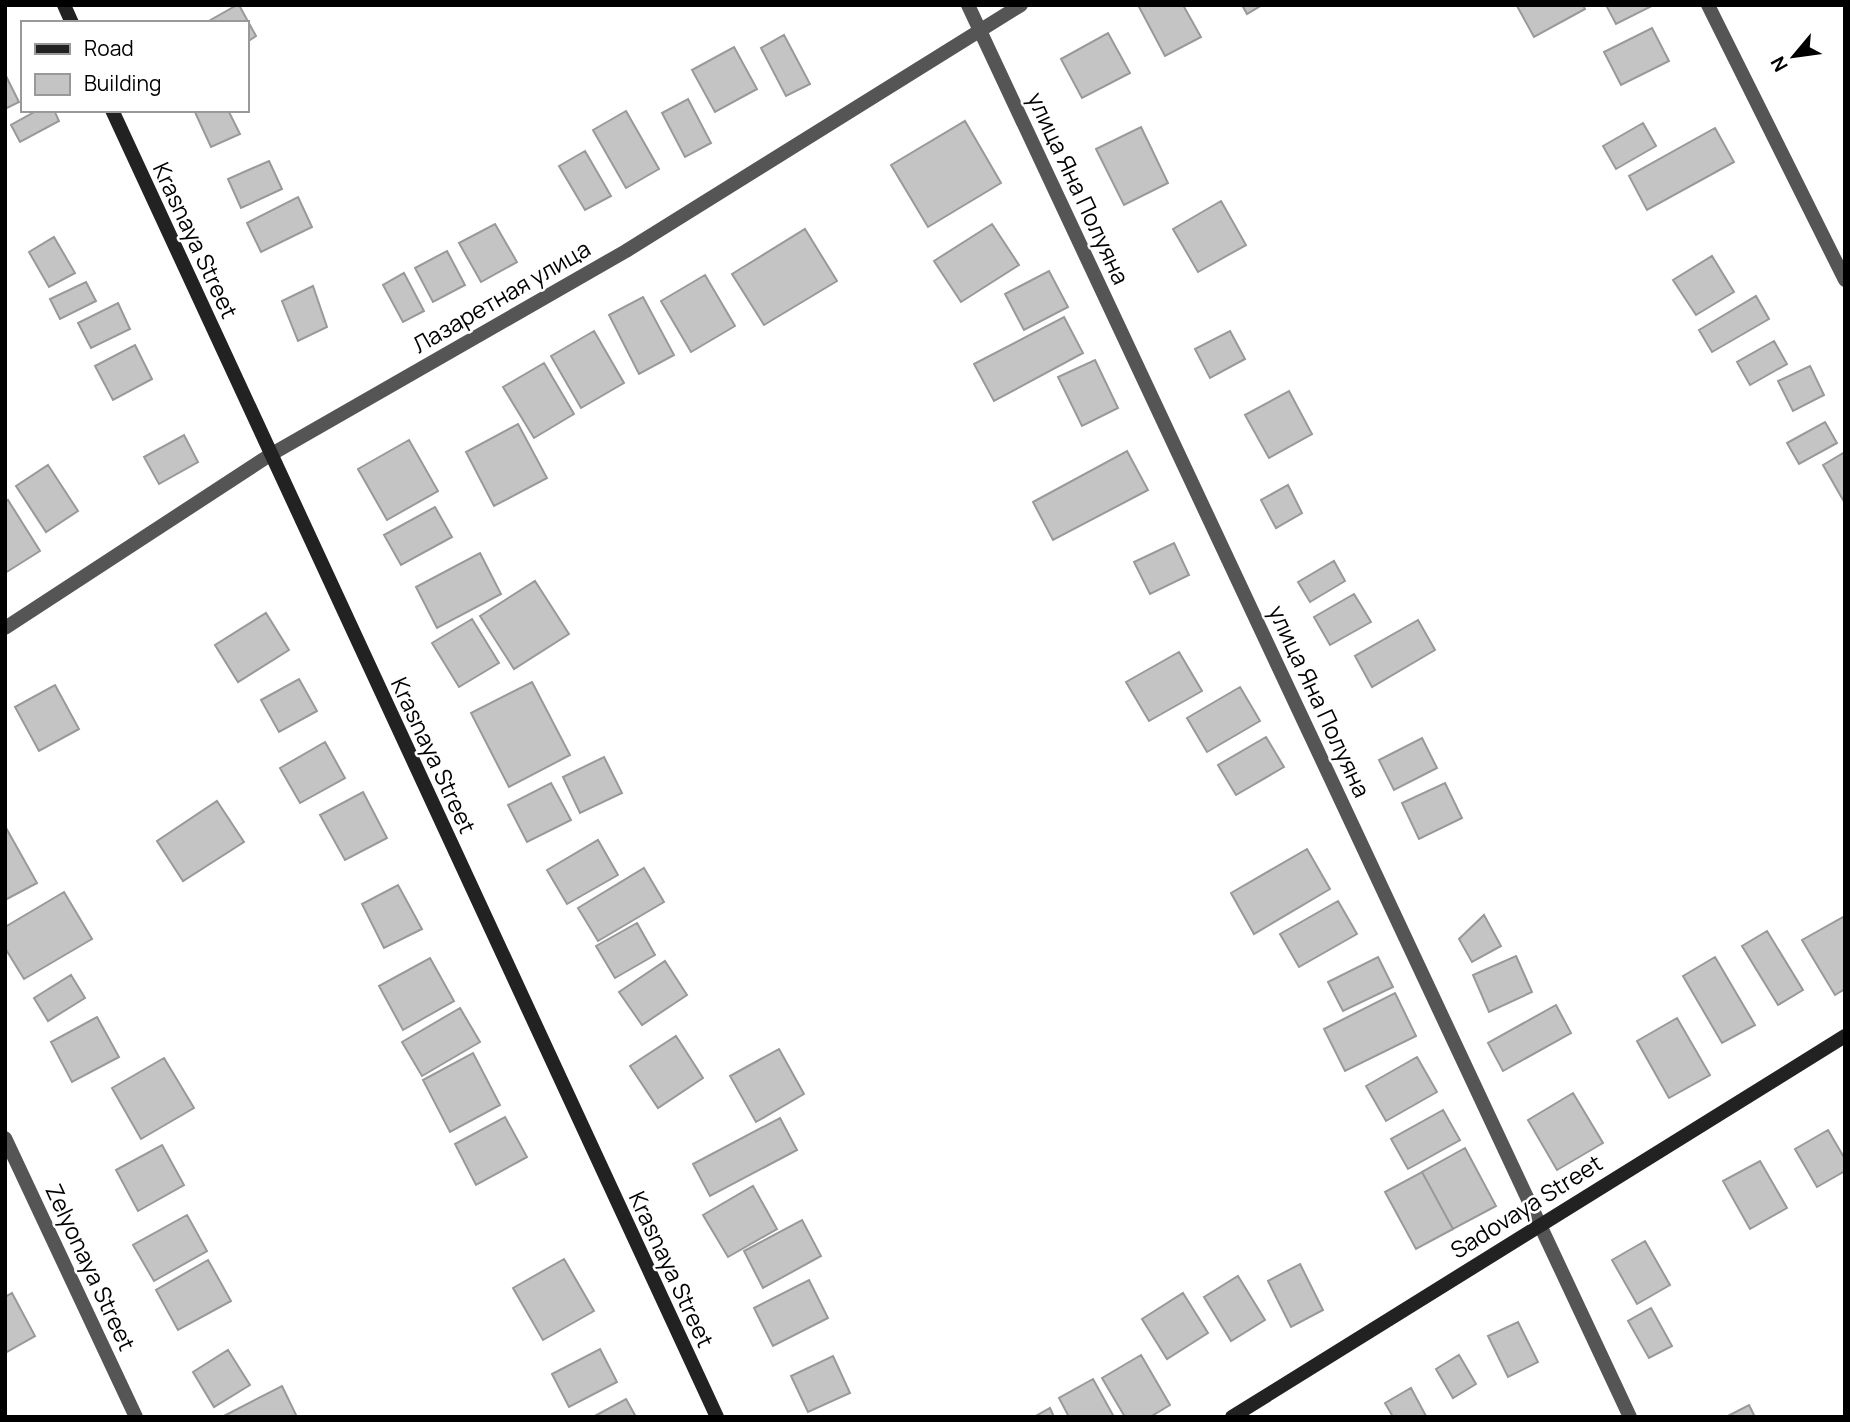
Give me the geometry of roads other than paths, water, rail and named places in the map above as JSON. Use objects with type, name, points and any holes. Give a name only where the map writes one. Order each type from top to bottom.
[{"type":"street","points":[[64,5],[71,21]]},
{"type":"street","name":"улица Яна Полуяна","points":[[968,5],[1630,1417]]},
{"type":"street","name":"Лазаретная улица","points":[[5,628],[270,455],[626,251],[1021,5]]},
{"type":"street","points":[[1709,5],[1845,280]]},
{"type":"street","name":"Krasnaya Street","points":[[113,112],[717,1417]]},
{"type":"street","name":"Sadovaya Street","points":[[1232,1417],[1845,1036]]},
{"type":"street","name":"Zelyonaya Street","points":[[5,1138],[136,1417]]}]
